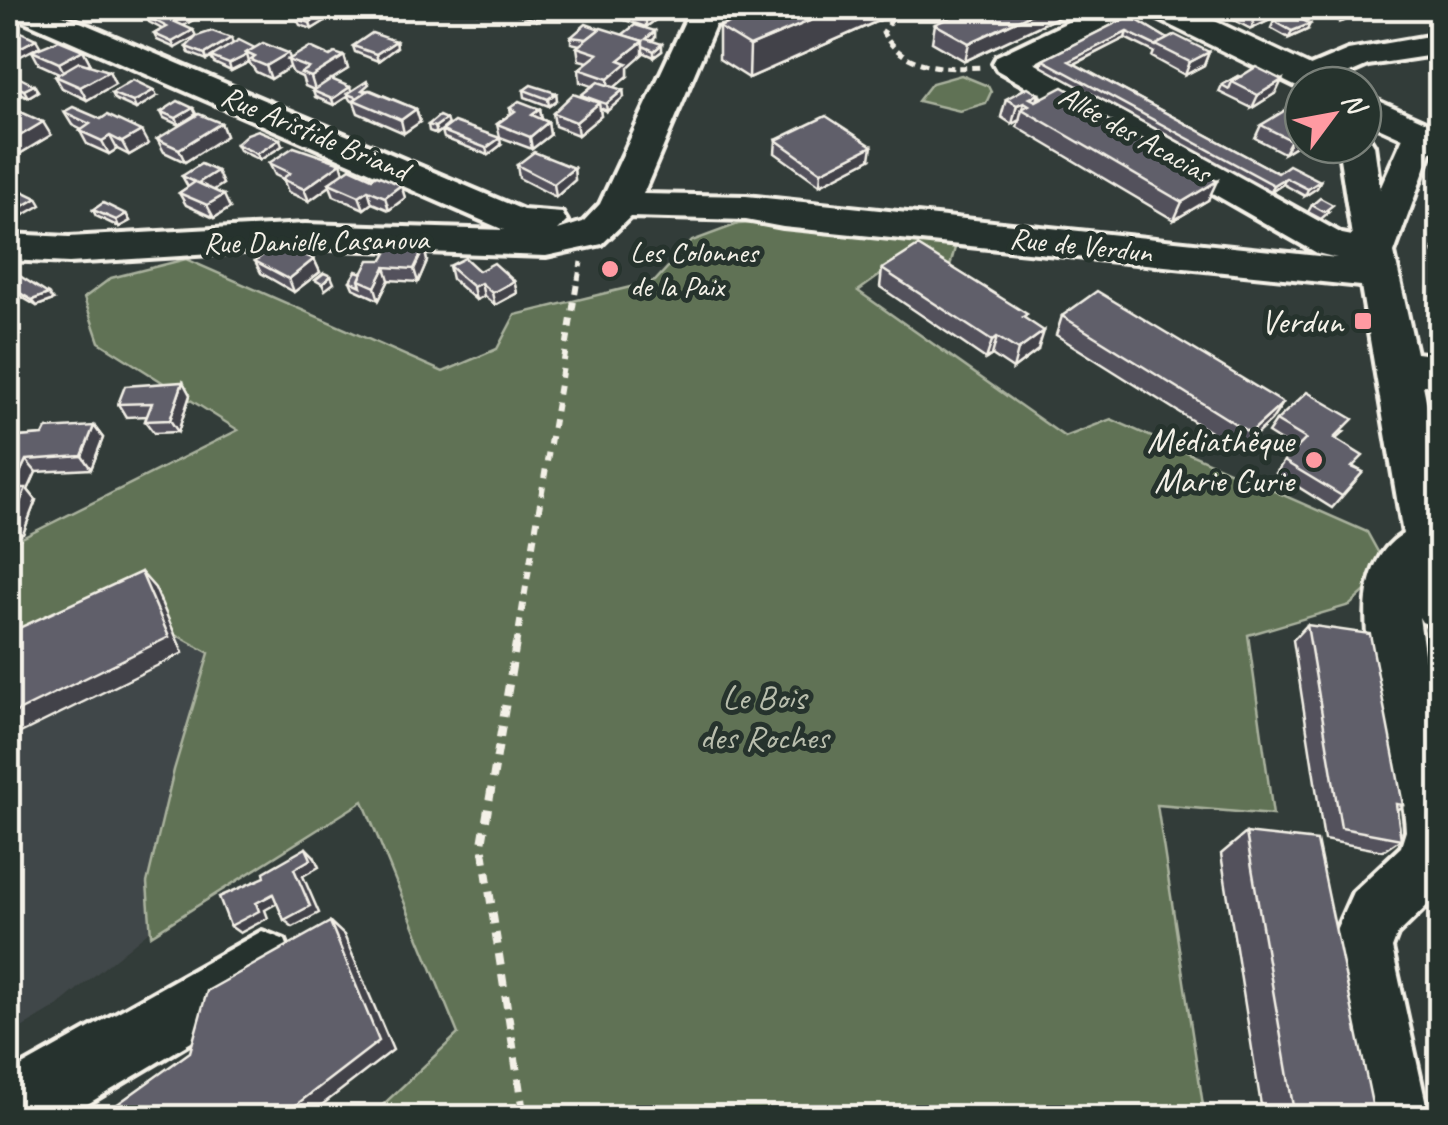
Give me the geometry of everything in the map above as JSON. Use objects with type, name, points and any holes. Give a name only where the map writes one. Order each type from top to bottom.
[{"type":"main road","points":[[1161,8],[1283,67]]},
{"type":"main road","points":[[1383,116],[1430,138]]},
{"type":"street","name":"Rue Aristide Briand","points":[[22,8],[514,232],[617,209]]},
{"type":"street","points":[[584,241],[603,229],[617,209],[697,11],[750,8]]},
{"type":"street","name":"Allée des Acacias","points":[[1008,63],[1120,8]]},
{"type":"street","points":[[1345,65],[1360,57],[1440,44]]},
{"type":"street","name":"Allée des Acacias","points":[[1008,63],[1331,244],[1377,264]]},
{"type":"street","points":[[1377,264],[1400,177],[1430,138]]},
{"type":"street","points":[[1360,165],[1440,607]]},
{"type":"street","points":[[1400,177],[1440,170]]},
{"type":"street","name":"Rue de Verdun","points":[[617,209],[746,208],[784,216],[1377,264]]},
{"type":"street","points":[[617,209],[648,235]]},
{"type":"street","name":"Rue de Verdun","points":[[584,241],[617,242],[784,216]]},
{"type":"street","name":"Rue Danielle Casanova","points":[[8,247],[69,250],[321,236],[514,232],[584,241]]},
{"type":"street","points":[[1395,366],[1440,371]]},
{"type":"street","points":[[1395,1118],[1360,948],[1362,932],[1380,905],[1420,872],[1436,837],[1392,629],[1393,587],[1406,558],[1428,544]]},
{"type":"street","points":[[8,1112],[313,932]]},
{"type":"path","points":[[899,8],[883,33],[893,49],[913,61],[947,68],[1008,63]]},
{"type":"path","points":[[524,1118],[482,844],[584,241]]},
{"type":"shaded area","points":[[207,457],[348,769],[52,1010],[8,1036],[8,554]]},
{"type":"green space","points":[[961,75],[988,86],[991,92],[986,103],[960,111],[918,101],[932,83]]},
{"type":"green space","name":"Le Bois des Roches","points":[[774,222],[956,244],[949,270],[890,268],[858,291],[1065,437],[1111,419],[1367,532],[1388,570],[1350,605],[1248,635],[1273,815],[1157,805],[1205,1118],[370,1117],[458,1034],[363,801],[151,935],[147,883],[174,770],[209,653],[101,593],[8,635],[8,545],[238,430],[99,342],[84,298],[111,278],[186,259],[443,372],[497,349],[515,315],[655,281],[692,241],[738,224]]},
{"type":"building","points":[[162,8],[190,14],[175,22],[193,30],[172,42],[154,34],[167,27],[146,16]]},
{"type":"building","points":[[313,8],[328,11],[310,23],[297,19]]},
{"type":"building","points":[[515,8],[540,8],[543,9],[536,14]]},
{"type":"building","points":[[629,8],[661,8],[646,20],[622,13]]},
{"type":"building","points":[[765,8],[840,8],[750,46],[719,27]]},
{"type":"building","points":[[970,8],[1044,8],[969,43],[935,24]]},
{"type":"building","points":[[1240,8],[1275,8],[1256,16]]},
{"type":"building","points":[[1333,10],[1355,11],[1343,16]]},
{"type":"building","points":[[1291,14],[1310,24],[1292,31],[1274,21]]},
{"type":"building","points":[[1130,16],[1168,39],[1156,46],[1127,32],[1069,61],[1278,173],[1289,165],[1320,181],[1308,189],[1286,178],[1274,185],[1043,60]]},
{"type":"building","points":[[586,24],[600,29],[587,39],[571,37]]},
{"type":"building","points":[[635,25],[655,31],[646,39],[662,44],[654,51],[643,46],[643,41],[622,35]]},
{"type":"building","points":[[601,28],[643,41],[619,60],[627,63],[608,79],[579,69],[598,54],[577,47]]},
{"type":"building","points":[[19,31],[36,39],[8,54],[8,37]]},
{"type":"building","points":[[212,31],[231,38],[205,54],[186,47],[197,36]]},
{"type":"building","points":[[372,33],[396,41],[376,54],[353,46]]},
{"type":"building","points":[[1175,35],[1209,52],[1190,62],[1156,45]]},
{"type":"building","points":[[59,40],[83,50],[59,63],[32,51]]},
{"type":"building","points":[[239,40],[255,48],[229,64],[211,57]]},
{"type":"building","points":[[263,43],[288,53],[266,66],[251,60],[255,57],[246,53]]},
{"type":"building","points":[[310,47],[330,56],[344,56],[311,77],[301,73],[309,68],[288,60]]},
{"type":"building","points":[[79,62],[109,71],[80,87],[55,76]]},
{"type":"building","points":[[1256,67],[1282,80],[1258,95],[1232,82]]},
{"type":"building","points":[[20,78],[34,85],[24,90],[10,84]]},
{"type":"building","points":[[331,79],[350,87],[332,99],[313,91]]},
{"type":"building","points":[[133,80],[154,90],[133,102],[111,93]]},
{"type":"building","points":[[367,81],[369,84],[362,90],[367,92],[358,98],[347,94]]},
{"type":"building","points":[[598,82],[623,90],[606,104],[581,95]]},
{"type":"building","points":[[531,85],[556,93],[548,99],[524,90]]},
{"type":"building","points":[[1028,87],[1039,94],[1030,98],[1036,101],[1063,87],[1079,96],[1072,100],[1217,181],[1182,202],[1022,109],[1029,105],[1024,102],[1017,105],[1006,99]]},
{"type":"building","points":[[369,90],[416,109],[401,120],[354,100]]},
{"type":"building","points":[[573,94],[599,103],[576,122],[553,113]]},
{"type":"building","points":[[178,101],[193,108],[176,118],[161,112]]},
{"type":"building","points":[[519,101],[540,109],[532,115],[548,122],[530,137],[497,124],[515,111],[510,108]]},
{"type":"building","points":[[73,107],[101,119],[107,115],[141,131],[122,142],[110,136],[102,141],[80,131],[90,124],[64,112]]},
{"type":"building","points":[[21,112],[43,122],[8,143],[8,120]]},
{"type":"building","points":[[1283,112],[1283,136],[1261,125]]},
{"type":"building","points":[[199,114],[221,123],[179,149],[157,139]]},
{"type":"building","points":[[439,116],[446,119],[435,127],[428,125]]},
{"type":"building","points":[[826,116],[872,146],[821,172],[776,140]]},
{"type":"building","points":[[454,122],[500,138],[486,148],[442,131]]},
{"type":"building","points":[[258,130],[280,139],[257,154],[236,144],[247,134]]},
{"type":"building","points":[[294,147],[341,163],[304,189],[282,179],[290,173],[269,163]]},
{"type":"building","points":[[534,152],[574,168],[554,184],[517,165]]},
{"type":"building","points":[[201,164],[217,171],[198,183],[224,195],[207,205],[179,193],[195,182],[182,176]]},
{"type":"building","points":[[350,168],[401,185],[385,197],[368,190],[359,196],[329,183]]},
{"type":"building","points":[[16,188],[37,198],[8,215],[8,193]]},
{"type":"building","points":[[1320,198],[1333,205],[1324,212],[1312,205]]},
{"type":"building","points":[[103,203],[126,214],[116,220],[93,210]]},
{"type":"building","points":[[278,243],[314,259],[289,279],[255,261]]},
{"type":"building","points":[[391,246],[424,248],[414,269],[385,267],[375,287],[359,280],[369,260],[383,260]]},
{"type":"building","points":[[918,246],[1027,314],[1023,317],[1044,331],[1018,350],[997,337],[992,341],[882,269]]},
{"type":"building","points":[[465,258],[479,271],[494,263],[514,281],[492,293],[481,283],[473,287],[449,266]]},
{"type":"building","points":[[12,271],[48,294],[32,300],[8,286],[8,274]]},
{"type":"building","points":[[356,271],[362,273],[361,286],[350,281]]},
{"type":"building","points":[[324,273],[331,276],[322,284],[315,280]]},
{"type":"building","points":[[1097,291],[1283,403],[1250,433],[1062,316]]},
{"type":"building","points":[[183,382],[170,420],[145,421],[152,403],[118,404],[125,386]]},
{"type":"building","name":"Médiathèque Marie Curie","points":[[1307,392],[1353,419],[1334,438],[1363,456],[1352,467],[1363,472],[1342,496],[1284,461],[1306,439],[1276,421]]},
{"type":"building","points":[[94,426],[82,456],[26,460],[13,488],[26,488],[12,522],[8,523],[8,438],[43,435],[46,429]]},
{"type":"building","points":[[141,572],[169,637],[8,716],[8,633]]},
{"type":"building","points":[[1307,625],[1370,634],[1403,805],[1396,804],[1401,839],[1341,828]]},
{"type":"building","points":[[1246,833],[1317,841],[1375,1118],[1295,1118]]},
{"type":"building","points":[[306,848],[311,859],[294,869],[310,906],[284,920],[273,894],[256,903],[259,911],[230,926],[219,897],[265,877],[264,872]]},
{"type":"building","points":[[330,922],[379,1041],[279,1118],[98,1118],[190,1052],[207,991]]},
{"type":"place","name":"Les Colonnes de la Paix","points":[[610,269]]},
{"type":"place","name":"Verdun","points":[[1363,321]]},
{"type":"place","name":"Médiathèque Marie Curie","points":[[1314,460]]}]
